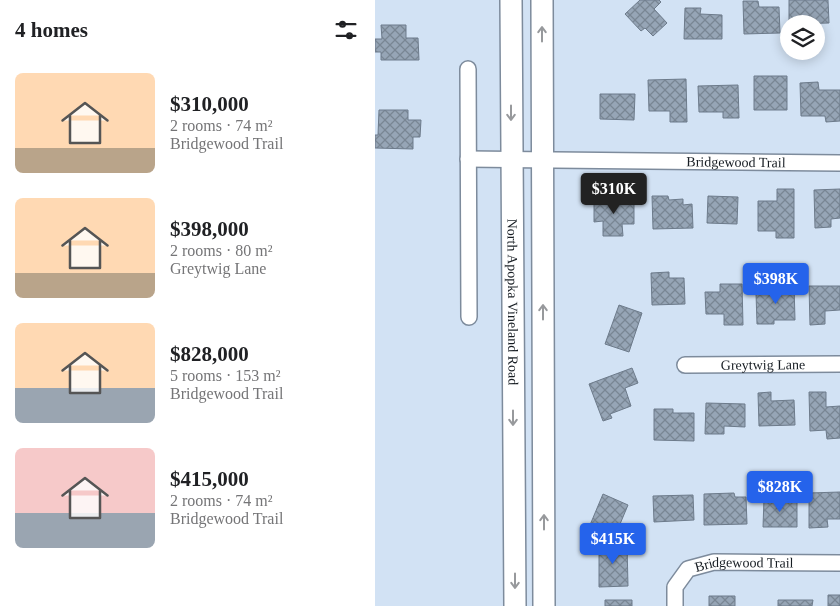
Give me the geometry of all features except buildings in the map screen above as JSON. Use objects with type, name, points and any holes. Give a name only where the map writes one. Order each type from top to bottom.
[{"type":"street","name":"North Apopka Vineland Road","points":[[511,0],[515,606]]},
{"type":"street","points":[[542,0],[544,606]]},
{"type":"street","points":[[468,69],[469,317]]},
{"type":"street","name":"Bridgewood Trail","points":[[468,159],[840,163]]},
{"type":"street","name":"Greytwig Lane","points":[[685,365],[840,364]]},
{"type":"street","name":"Bridgewood Trail","points":[[675,606],[675,588],[688,569],[714,562],[840,563]]}]
